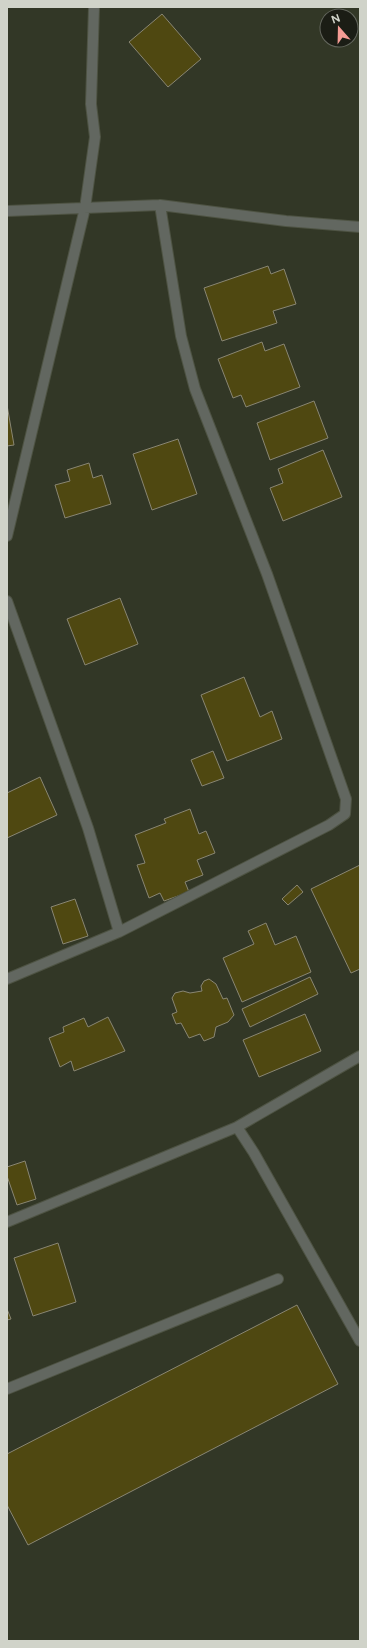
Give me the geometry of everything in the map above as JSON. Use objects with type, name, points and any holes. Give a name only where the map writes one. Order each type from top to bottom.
[{"type":"street","points":[[7,536],[85,208],[95,138],[91,104],[94,7]]},
{"type":"street","points":[[7,980],[119,932],[329,825],[344,814],[346,799],[268,574],[195,390],[181,336],[160,206]]},
{"type":"street","points":[[7,210],[160,206],[286,221],[360,227]]},
{"type":"street","points":[[7,601],[88,828],[119,932]]},
{"type":"street","points":[[7,1222],[237,1127],[360,1056]]},
{"type":"street","points":[[237,1127],[360,1341]]},
{"type":"street","points":[[7,1389],[278,1279]]},
{"type":"building","points":[[162,14],[201,59],[168,87],[129,42]]},
{"type":"building","points":[[268,266],[271,274],[284,269],[296,304],[273,311],[277,323],[222,341],[204,288]]},
{"type":"building","points":[[262,342],[265,351],[284,344],[300,387],[246,407],[241,395],[233,398],[218,359]]},
{"type":"building","points":[[314,401],[328,438],[270,460],[257,423]]},
{"type":"building","points":[[7,405],[14,445],[7,446]]},
{"type":"building","points":[[178,439],[197,494],[152,510],[133,454]]},
{"type":"building","points":[[323,450],[342,497],[283,521],[270,488],[283,483],[278,469]]},
{"type":"building","points":[[89,463],[93,478],[102,475],[111,504],[65,518],[55,485],[70,481],[67,470]]},
{"type":"building","points":[[120,598],[138,644],[85,665],[67,619]]},
{"type":"building","points":[[244,677],[260,717],[272,711],[282,739],[227,761],[201,695]]},
{"type":"building","points":[[213,751],[224,778],[202,786],[191,760]]},
{"type":"building","points":[[40,777],[57,815],[7,838],[7,793]]},
{"type":"building","points":[[190,809],[199,834],[206,831],[215,853],[197,860],[203,875],[185,882],[189,892],[164,901],[160,893],[149,898],[137,865],[145,863],[135,835],[166,823],[164,819]]},
{"type":"building","points":[[360,865],[360,969],[351,973],[311,889]]},
{"type":"building","points":[[297,885],[303,892],[288,905],[282,899]]},
{"type":"building","points":[[75,899],[88,936],[63,944],[51,907]]},
{"type":"building","points":[[266,923],[275,945],[296,936],[311,972],[242,1002],[223,958],[254,944],[248,931]]},
{"type":"building","points":[[310,977],[318,994],[250,1027],[242,1009]]},
{"type":"building","points":[[209,979],[216,984],[223,999],[227,998],[234,1015],[228,1022],[216,1027],[214,1037],[204,1041],[200,1034],[189,1038],[181,1023],[176,1024],[172,1014],[177,1012],[172,998],[175,993],[183,991],[190,993],[202,991],[201,986],[204,981]]},
{"type":"building","points":[[305,1014],[321,1051],[259,1077],[243,1040]]},
{"type":"building","points":[[108,1017],[125,1051],[74,1071],[71,1061],[60,1067],[49,1038],[64,1032],[63,1027],[84,1018],[88,1027]]},
{"type":"building","points":[[25,1161],[36,1199],[17,1205],[7,1176],[7,1167]]},
{"type":"building","points":[[58,1243],[76,1302],[33,1316],[14,1258]]},
{"type":"building","points":[[297,1305],[338,1384],[28,1545],[7,1505],[7,1454]]},
{"type":"building","points":[[7,1309],[11,1319],[7,1320]]}]
